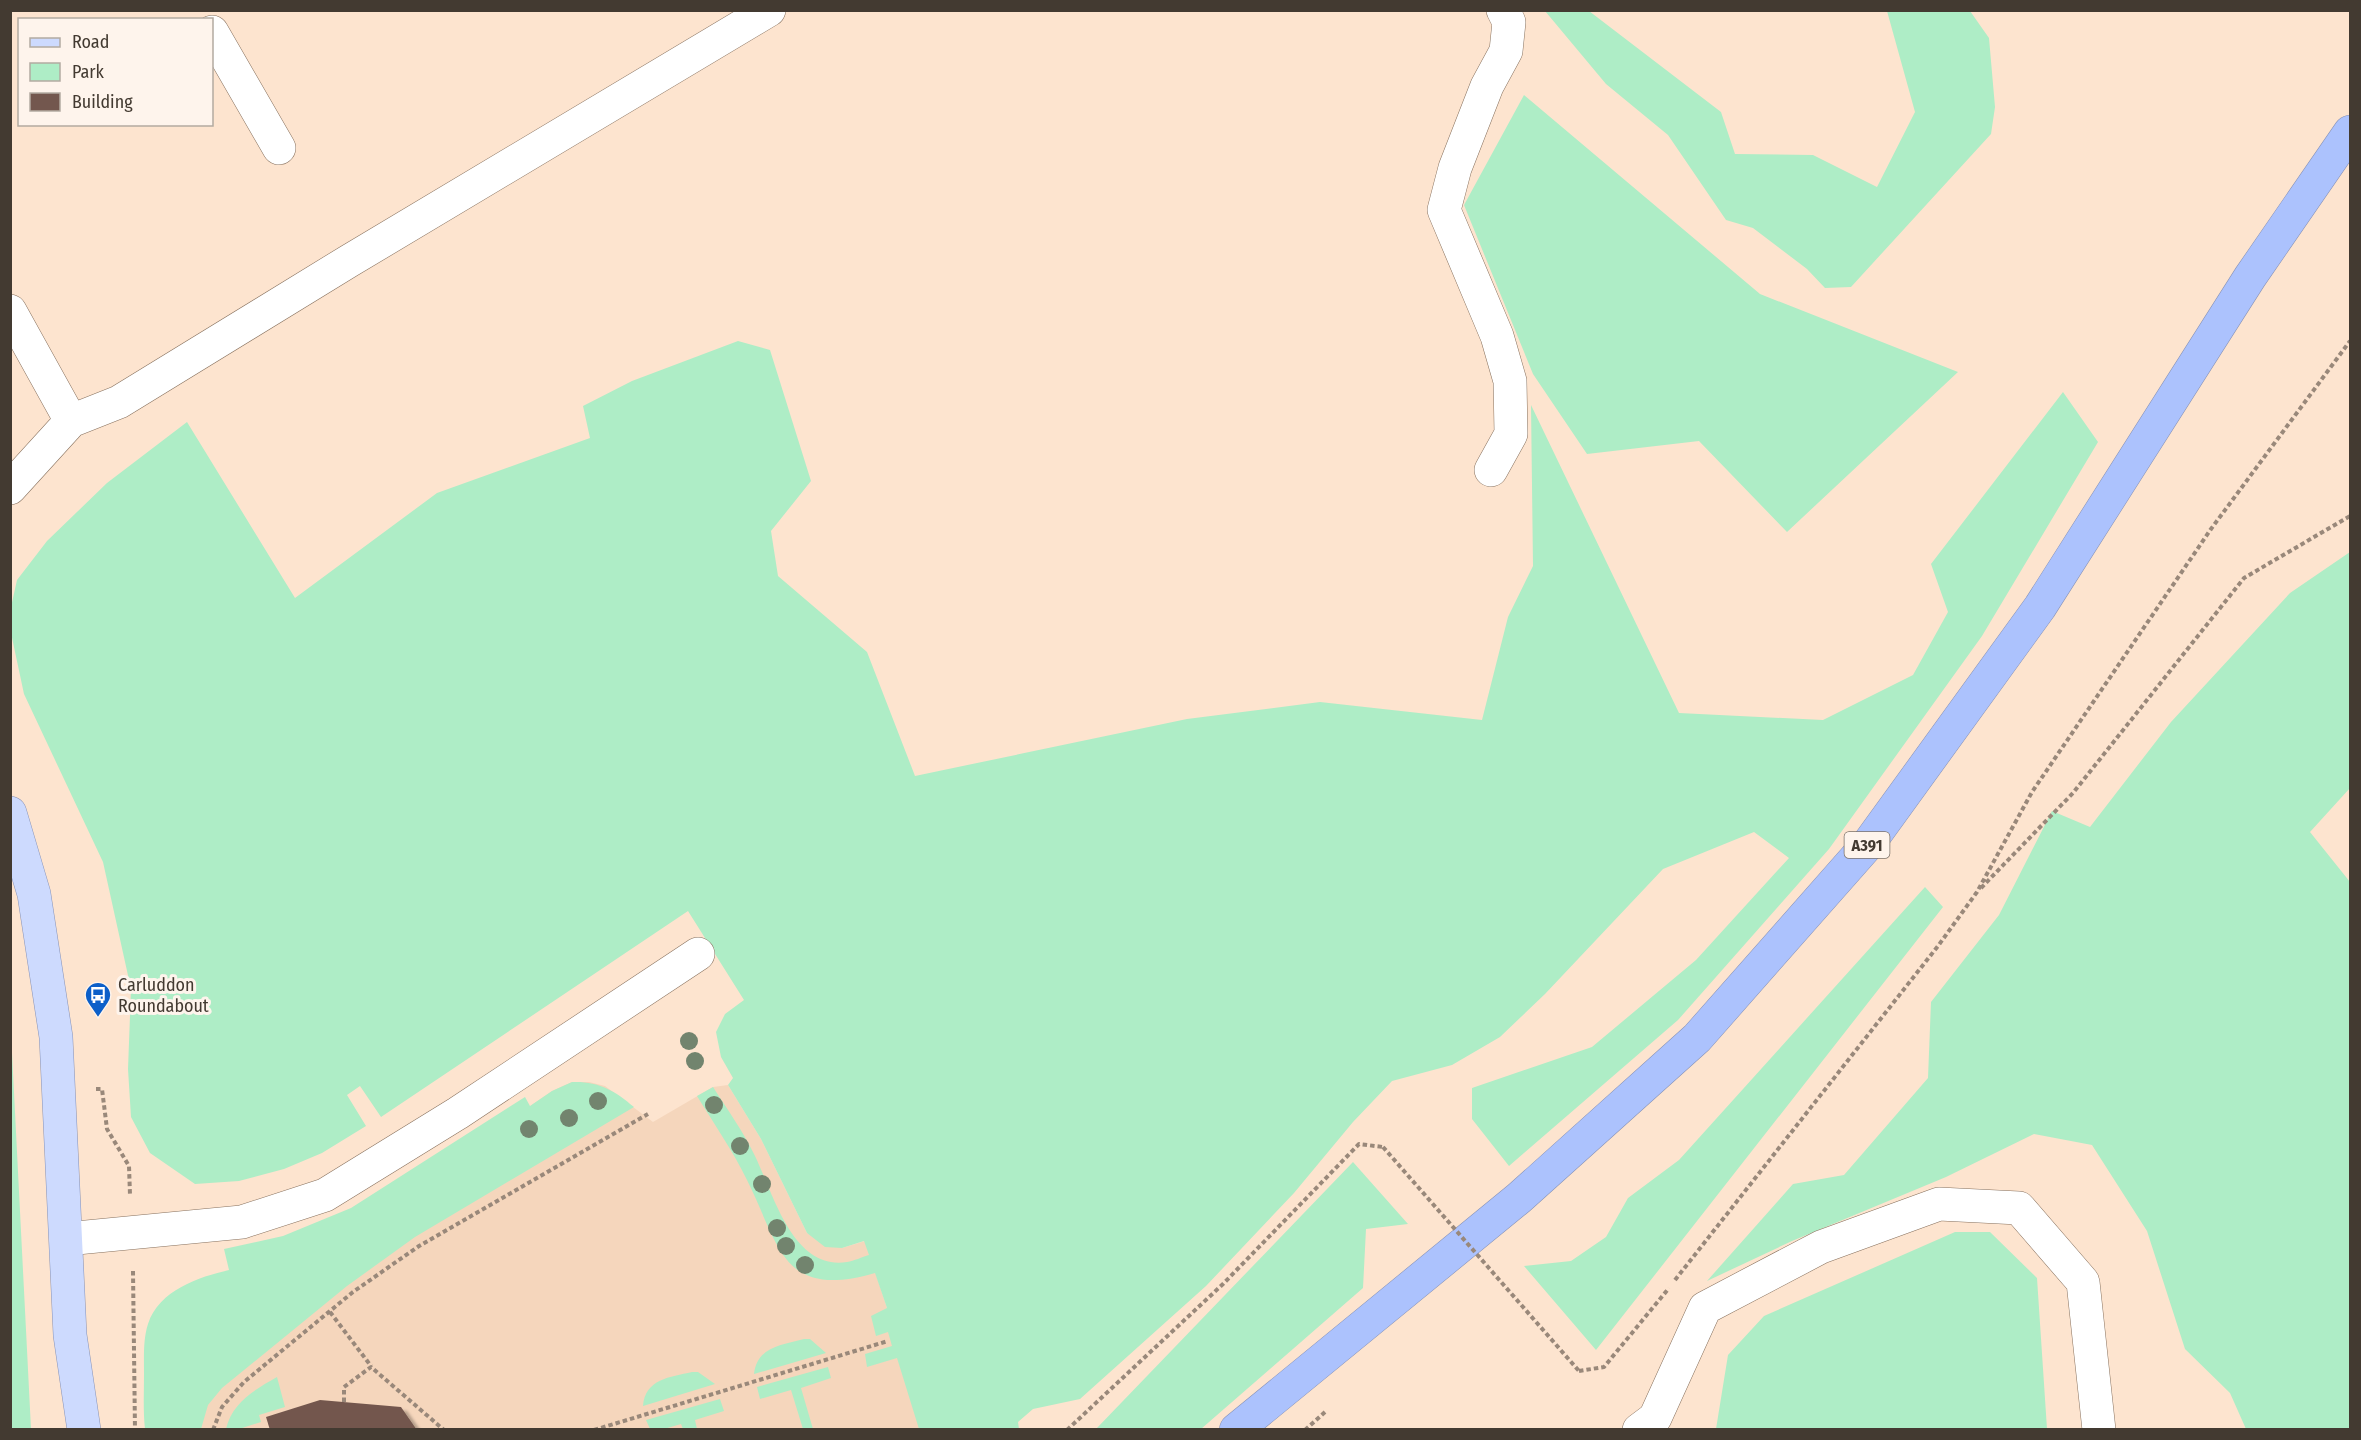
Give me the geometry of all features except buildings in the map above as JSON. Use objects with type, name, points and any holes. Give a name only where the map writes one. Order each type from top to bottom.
[{"type":"highway","name":"A391","points":[[1236,1430],[1519,1198],[1696,1038],[1869,843],[2040,607],[2250,277],[2350,132]]},
{"type":"main road","points":[[10,813],[34,894],[56,1037],[70,1335],[84,1430]]},
{"type":"street","points":[[10,488],[71,421],[119,402],[349,261],[769,10]]},
{"type":"street","points":[[1491,470],[1511,434],[1510,381],[1497,336],[1444,210],[1463,147],[1487,86],[1506,51],[1509,22],[1503,10]]},
{"type":"street","points":[[213,34],[279,148]]},
{"type":"street","points":[[10,311],[71,421]]},
{"type":"street","points":[[66,1239],[242,1222],[325,1195],[458,1113],[698,954]]},
{"type":"street","points":[[1639,1430],[1655,1418],[1705,1308],[1821,1247],[1939,1204],[2019,1208],[2083,1282],[2099,1430]]},
{"type":"path","points":[[1067,1430],[1223,1284],[1359,1144],[1383,1147],[1579,1371],[1604,1367],[1751,1187],[1938,946],[1977,892],[2045,772],[2211,529],[2350,341]]},
{"type":"path","points":[[1977,892],[2073,793],[2244,578],[2350,516]]},
{"type":"path","points":[[213,1430],[222,1407],[244,1382],[330,1312],[419,1246],[648,1114]]},
{"type":"path","points":[[330,1312],[371,1367],[444,1430]]},
{"type":"path","points":[[594,1430],[888,1341]]},
{"type":"path","points":[[344,1402],[344,1387],[371,1367]]},
{"type":"shaded area","points":[[572,1082],[589,1082],[605,1086],[653,1122],[713,1087],[728,1085],[761,1139],[807,1233],[842,1248],[865,1241],[887,1308],[981,1430],[160,1430],[309,1237],[493,1132],[552,1091]]},
{"type":"green space","points":[[1545,11],[1589,11],[1721,112],[1735,154],[1813,155],[1877,187],[1915,112],[1887,11],[1970,11],[1989,38],[1995,107],[1991,134],[1851,287],[1825,288],[1807,269],[1753,228],[1726,220],[1668,135],[1606,84]]},
{"type":"green space","points":[[1524,95],[1760,294],[1958,372],[1787,532],[1699,441],[1587,454],[1533,374],[1464,205]]},
{"type":"green space","points":[[738,341],[770,350],[811,481],[771,531],[778,576],[867,652],[915,776],[1187,719],[1320,702],[1482,720],[1508,617],[1533,566],[1531,405],[1679,713],[1823,720],[1913,675],[1948,612],[1931,564],[2063,392],[2098,442],[1982,636],[1829,849],[1678,1020],[1509,1166],[1472,1119],[1472,1088],[1592,1047],[1696,960],[1789,858],[1754,832],[1663,869],[1545,994],[1500,1037],[1452,1065],[1392,1081],[1353,1122],[1294,1193],[1206,1286],[1080,1399],[1033,1409],[1018,1422],[1019,1429],[919,1429],[897,1358],[867,1367],[865,1354],[892,1346],[888,1332],[876,1336],[871,1316],[887,1308],[875,1273],[844,1279],[820,1279],[802,1273],[789,1261],[777,1246],[736,1159],[697,1096],[713,1087],[750,1145],[777,1207],[798,1242],[812,1254],[828,1262],[847,1262],[869,1255],[864,1241],[842,1248],[825,1247],[807,1233],[761,1139],[728,1085],[733,1078],[721,1057],[716,1032],[725,1014],[744,1000],[688,911],[381,1117],[360,1086],[347,1095],[366,1126],[322,1153],[284,1169],[239,1181],[195,1184],[150,1153],[131,1117],[128,1069],[131,989],[103,862],[24,694],[11,633],[11,607],[17,580],[47,541],[107,483],[187,422],[295,598],[437,493],[590,438],[583,406],[632,381]]},
{"type":"green space","points":[[2350,552],[2350,788],[2310,832],[2350,882],[2350,1429],[2246,1429],[2230,1393],[2185,1349],[2147,1231],[2092,1145],[2034,1134],[1946,1177],[1792,1241],[1707,1281],[1793,1184],[1844,1175],[1928,1078],[1931,1002],[1999,915],[2052,811],[2090,827],[2171,722],[2290,593]]},
{"type":"green space","points":[[1925,887],[1943,907],[1596,1350],[1524,1266],[1571,1261],[1606,1237],[1628,1198],[1679,1160]]},
{"type":"green space","points":[[11,1033],[31,1429],[11,1429]]},
{"type":"green space","points":[[572,1082],[598,1085],[620,1096],[634,1107],[415,1237],[347,1286],[222,1388],[208,1405],[201,1429],[145,1429],[144,1349],[145,1336],[153,1312],[161,1302],[181,1287],[229,1270],[224,1249],[283,1236],[351,1208],[525,1097],[530,1106],[552,1091]]},
{"type":"green space","points":[[1353,1162],[1408,1224],[1366,1229],[1363,1288],[1201,1429],[1096,1429]]},
{"type":"green space","points":[[1955,1232],[1990,1232],[2037,1278],[2047,1429],[1716,1429],[1728,1355],[1764,1316]]},
{"type":"green space","points":[[810,1339],[826,1353],[754,1374],[756,1365],[765,1353],[779,1346]]},
{"type":"green space","points":[[828,1367],[831,1378],[801,1388],[813,1429],[803,1429],[791,1390],[760,1399],[757,1387]]},
{"type":"green space","points":[[698,1372],[715,1384],[643,1406],[648,1390],[654,1385],[667,1378]]},
{"type":"green space","points":[[277,1377],[285,1407],[259,1415],[261,1422],[239,1429],[226,1429],[233,1412],[245,1398]]},
{"type":"green space","points":[[720,1399],[724,1411],[695,1420],[697,1429],[683,1429],[681,1424],[664,1429],[650,1429],[646,1420]]},
{"type":"place","name":"Carluddon Roundabout","points":[[98,1018]]}]
